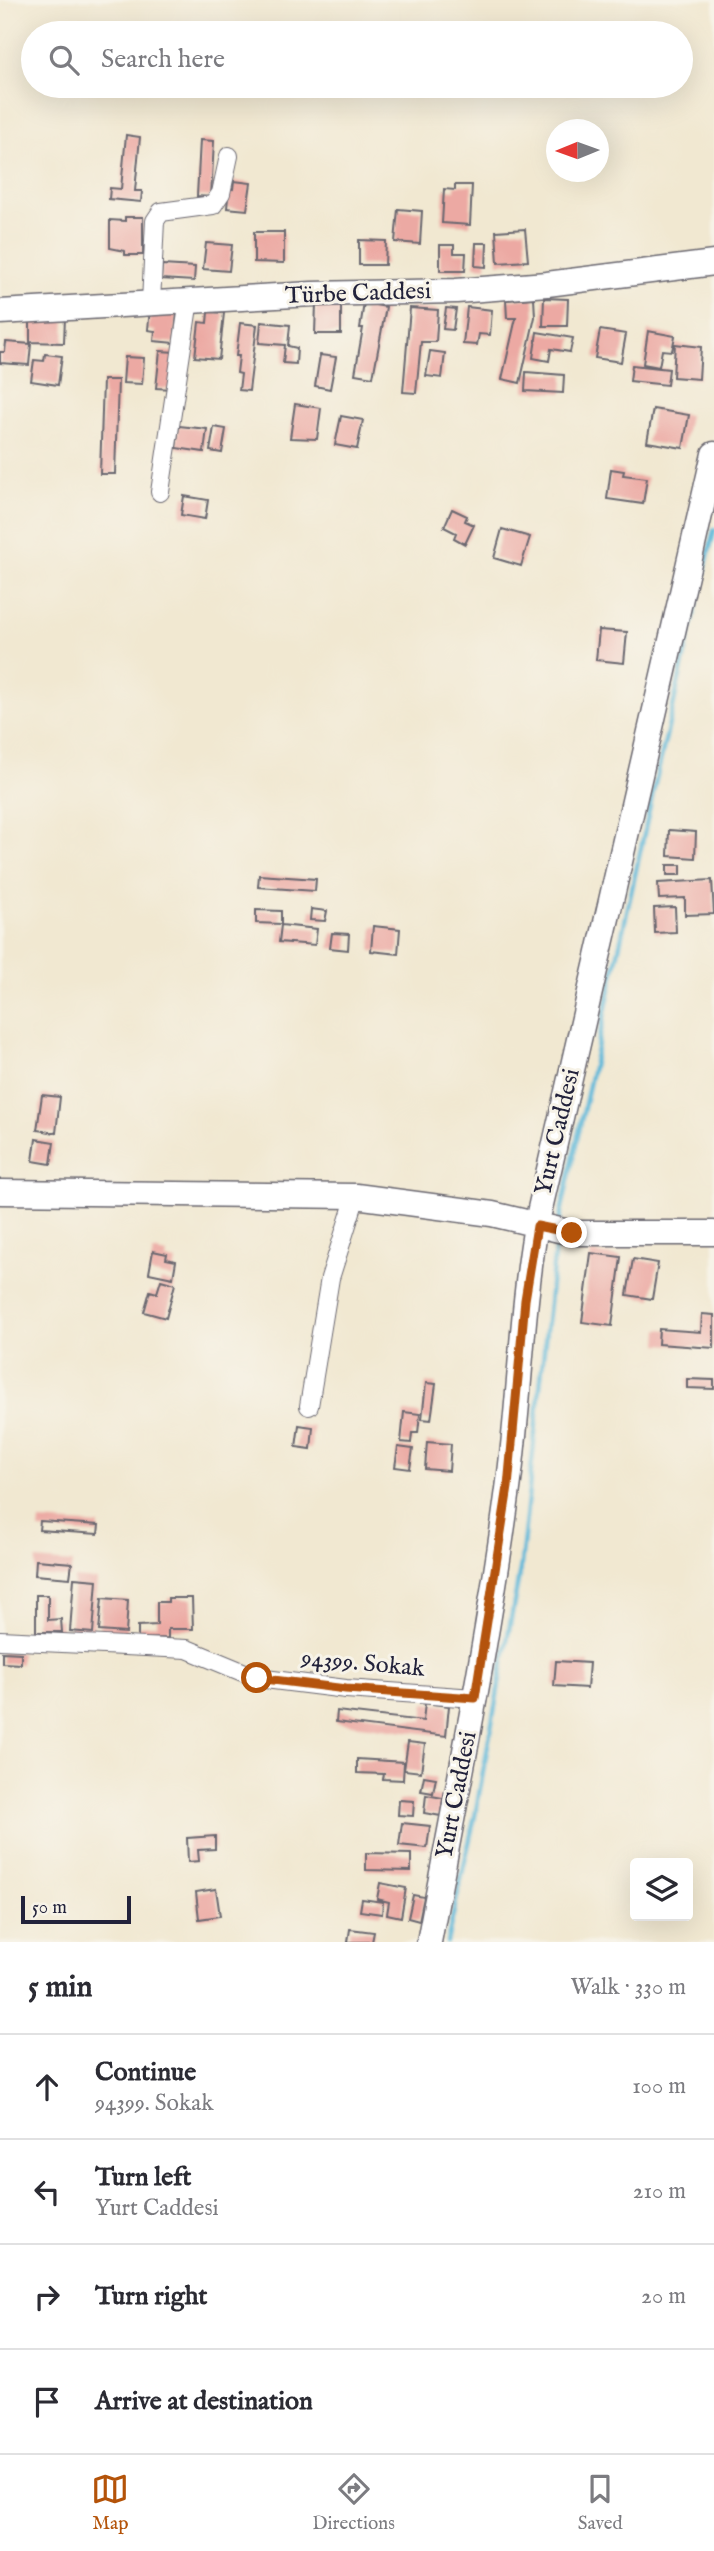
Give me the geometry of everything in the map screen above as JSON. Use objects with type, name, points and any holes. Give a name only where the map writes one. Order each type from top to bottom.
[{"type":"street","points":[[151,302],[155,221],[161,212],[214,205],[221,193],[229,156]]},
{"type":"street","name":"Türbe Caddesi","points":[[0,312],[189,300],[456,291],[547,284],[714,263]]},
{"type":"street","points":[[160,492],[189,300]]},
{"type":"street","name":"Yurt Caddesi","points":[[429,1942],[475,1698],[508,1487],[525,1300],[537,1226],[714,454]]},
{"type":"street","points":[[0,1192],[356,1196],[492,1214],[572,1233],[714,1233]]},
{"type":"street","points":[[309,1406],[330,1278],[356,1196]]},
{"type":"street","name":"94399. Sokak","points":[[0,1640],[187,1649],[257,1678],[346,1689],[475,1698]]},
{"type":"building","points":[[126,135],[140,137],[135,191],[142,191],[141,202],[109,199],[110,188],[121,189]]},
{"type":"building","points":[[200,140],[214,141],[211,197],[197,196]]},
{"type":"building","points":[[234,181],[251,183],[247,210],[227,208],[229,188],[233,189]]},
{"type":"building","points":[[455,185],[472,185],[470,225],[442,223],[444,189],[455,190]]},
{"type":"building","points":[[398,209],[422,211],[420,244],[395,242]]},
{"type":"building","points":[[125,217],[143,217],[143,255],[125,255],[125,251],[110,248],[110,220],[125,221]]},
{"type":"building","points":[[525,229],[528,261],[498,263],[496,231]]},
{"type":"building","points":[[254,232],[284,232],[284,263],[254,262]]},
{"type":"building","points":[[359,240],[386,241],[385,265],[359,265]]},
{"type":"building","points":[[206,243],[232,245],[229,271],[203,269]]},
{"type":"building","points":[[476,243],[487,243],[486,267],[475,266]]},
{"type":"building","points":[[440,245],[454,245],[454,253],[466,253],[465,271],[440,271]]},
{"type":"building","points":[[162,265],[195,267],[194,281],[161,279]]},
{"type":"building","points":[[534,298],[535,317],[520,383],[502,379],[516,318],[507,318],[506,300]]},
{"type":"building","points":[[544,298],[568,299],[567,326],[543,326]]},
{"type":"building","points":[[316,303],[341,303],[341,334],[315,334]]},
{"type":"building","points":[[364,303],[386,307],[373,377],[355,374],[363,328],[360,328]]},
{"type":"building","points":[[467,307],[492,310],[490,335],[479,334],[477,345],[463,344]]},
{"type":"building","points":[[410,308],[438,310],[436,342],[421,342],[416,393],[403,392]]},
{"type":"building","points":[[446,308],[456,309],[453,330],[443,329]]},
{"type":"building","points":[[150,309],[177,313],[174,343],[154,341],[155,331],[148,330]]},
{"type":"building","points":[[208,312],[224,313],[219,359],[195,357],[199,322],[207,323]]},
{"type":"building","points":[[38,316],[65,317],[64,343],[30,342],[30,322],[38,322]]},
{"type":"building","points":[[261,322],[290,325],[288,346],[297,348],[296,364],[283,363],[285,345],[259,343]]},
{"type":"building","points":[[240,323],[257,325],[249,391],[239,390],[241,374],[237,373],[239,356],[236,356]]},
{"type":"building","points":[[600,330],[626,334],[621,362],[595,358]]},
{"type":"building","points":[[648,331],[675,336],[672,351],[662,350],[659,367],[643,364]]},
{"type":"building","points":[[537,332],[573,338],[570,352],[551,349],[549,361],[533,358]]},
{"type":"building","points":[[6,342],[31,344],[29,365],[0,363],[0,352],[5,352]]},
{"type":"building","points":[[675,344],[701,347],[699,379],[673,377]]},
{"type":"building","points":[[160,351],[175,352],[172,389],[156,388]]},
{"type":"building","points":[[430,351],[445,353],[442,378],[426,376]]},
{"type":"building","points":[[45,354],[62,356],[58,385],[31,381],[34,360],[44,361]]},
{"type":"building","points":[[320,355],[336,357],[330,389],[315,386]]},
{"type":"building","points":[[125,357],[144,358],[142,384],[123,383]]},
{"type":"building","points":[[632,365],[669,369],[667,385],[630,381]]},
{"type":"building","points":[[526,372],[564,375],[563,393],[525,391]]},
{"type":"building","points":[[103,380],[118,380],[115,474],[100,474]]},
{"type":"building","points":[[295,404],[321,408],[317,439],[290,438]]},
{"type":"building","points":[[653,409],[689,415],[683,448],[647,442]]},
{"type":"building","points":[[341,416],[363,420],[357,449],[335,445]]},
{"type":"building","points":[[179,426],[207,429],[204,452],[176,448]]},
{"type":"building","points":[[214,427],[226,429],[222,453],[210,451]]},
{"type":"building","points":[[611,469],[624,471],[623,475],[647,478],[643,504],[607,499]]},
{"type":"building","points":[[184,496],[208,500],[205,519],[181,515]]},
{"type":"building","points":[[452,509],[467,516],[465,521],[474,525],[465,544],[454,538],[456,533],[444,527]]},
{"type":"building","points":[[502,529],[530,537],[521,566],[494,558]]},
{"type":"building","points":[[599,630],[627,632],[624,663],[596,660]]},
{"type":"building","points":[[669,830],[696,832],[695,858],[668,856]]},
{"type":"building","points":[[667,865],[681,865],[681,875],[667,875]]},
{"type":"building","points":[[259,875],[316,879],[315,891],[258,887]]},
{"type":"building","points":[[712,880],[714,914],[685,915],[685,898],[659,899],[658,883]]},
{"type":"building","points":[[675,907],[676,932],[655,933],[654,908]]},
{"type":"building","points":[[311,909],[327,911],[325,921],[310,920]]},
{"type":"building","points":[[256,910],[281,911],[281,924],[256,923]]},
{"type":"building","points":[[281,925],[317,929],[315,945],[279,942]]},
{"type":"building","points":[[373,926],[400,929],[398,954],[371,951]]},
{"type":"building","points":[[332,933],[349,934],[348,950],[330,948]]},
{"type":"building","points":[[42,1095],[60,1097],[56,1133],[37,1130]]},
{"type":"building","points":[[36,1139],[54,1142],[51,1164],[33,1161]]},
{"type":"building","points":[[153,1251],[167,1254],[166,1259],[176,1261],[173,1278],[149,1273]]},
{"type":"building","points":[[591,1253],[621,1257],[612,1326],[582,1322]]},
{"type":"building","points":[[633,1259],[658,1263],[652,1299],[627,1295]]},
{"type":"building","points":[[161,1280],[175,1284],[166,1318],[144,1312],[150,1291],[157,1293]]},
{"type":"building","points":[[702,1314],[714,1315],[714,1348],[658,1344],[659,1329],[701,1332]]},
{"type":"building","points":[[687,1379],[714,1380],[714,1389],[687,1388]]},
{"type":"building","points":[[426,1383],[436,1384],[431,1420],[422,1419]]},
{"type":"building","points":[[404,1412],[420,1414],[418,1433],[412,1433],[411,1443],[401,1442]]},
{"type":"building","points":[[299,1425],[313,1427],[311,1449],[296,1447]]},
{"type":"building","points":[[427,1442],[451,1444],[449,1471],[425,1469]]},
{"type":"building","points":[[398,1447],[413,1449],[410,1469],[395,1467]]},
{"type":"building","points":[[40,1521],[99,1525],[98,1534],[39,1530]]},
{"type":"building","points":[[36,1560],[72,1563],[70,1578],[35,1575]]},
{"type":"building","points":[[74,1578],[97,1580],[93,1633],[70,1631]]},
{"type":"building","points":[[36,1595],[48,1595],[48,1620],[61,1619],[62,1632],[36,1632]]},
{"type":"building","points":[[102,1598],[128,1600],[126,1633],[99,1631]]},
{"type":"building","points":[[168,1598],[192,1598],[193,1629],[168,1629],[168,1638],[138,1639],[138,1626],[157,1625],[157,1602],[168,1602]]},
{"type":"building","points":[[2,1652],[21,1653],[21,1664],[2,1663]]},
{"type":"building","points":[[556,1661],[589,1663],[587,1688],[554,1686]]},
{"type":"building","points":[[425,1703],[449,1706],[446,1736],[336,1722],[337,1711],[423,1721]]},
{"type":"building","points":[[408,1742],[425,1744],[421,1772],[404,1770]]},
{"type":"building","points":[[357,1759],[404,1762],[403,1780],[383,1779],[384,1774],[357,1773]]},
{"type":"building","points":[[424,1776],[436,1778],[433,1793],[421,1791]]},
{"type":"building","points":[[426,1795],[443,1798],[441,1816],[424,1813]]},
{"type":"building","points":[[399,1800],[414,1801],[413,1816],[398,1815]]},
{"type":"building","points":[[402,1823],[430,1826],[427,1848],[399,1845]]},
{"type":"building","points":[[215,1836],[215,1849],[198,1850],[199,1861],[188,1862],[187,1838]]},
{"type":"building","points":[[366,1853],[411,1854],[411,1871],[366,1870]]},
{"type":"building","points":[[380,1883],[406,1888],[401,1917],[387,1914],[389,1902],[377,1899]]},
{"type":"building","points":[[216,1889],[220,1916],[199,1919],[196,1892]]},
{"type":"building","points":[[413,1895],[424,1897],[419,1921],[408,1918]]},
{"type":"building","points":[[362,1899],[383,1902],[382,1914],[360,1911]]},
{"type":"building","points":[[350,1929],[374,1932],[372,1942],[348,1942]]},
{"type":"waterway","points":[[559,1222],[714,530]]},
{"type":"waterway","points":[[447,1942],[475,1816],[521,1564],[556,1238]]},
{"type":"route","points":[[257,1678],[346,1689],[475,1698],[508,1487],[525,1300],[537,1226],[572,1233]]}]
